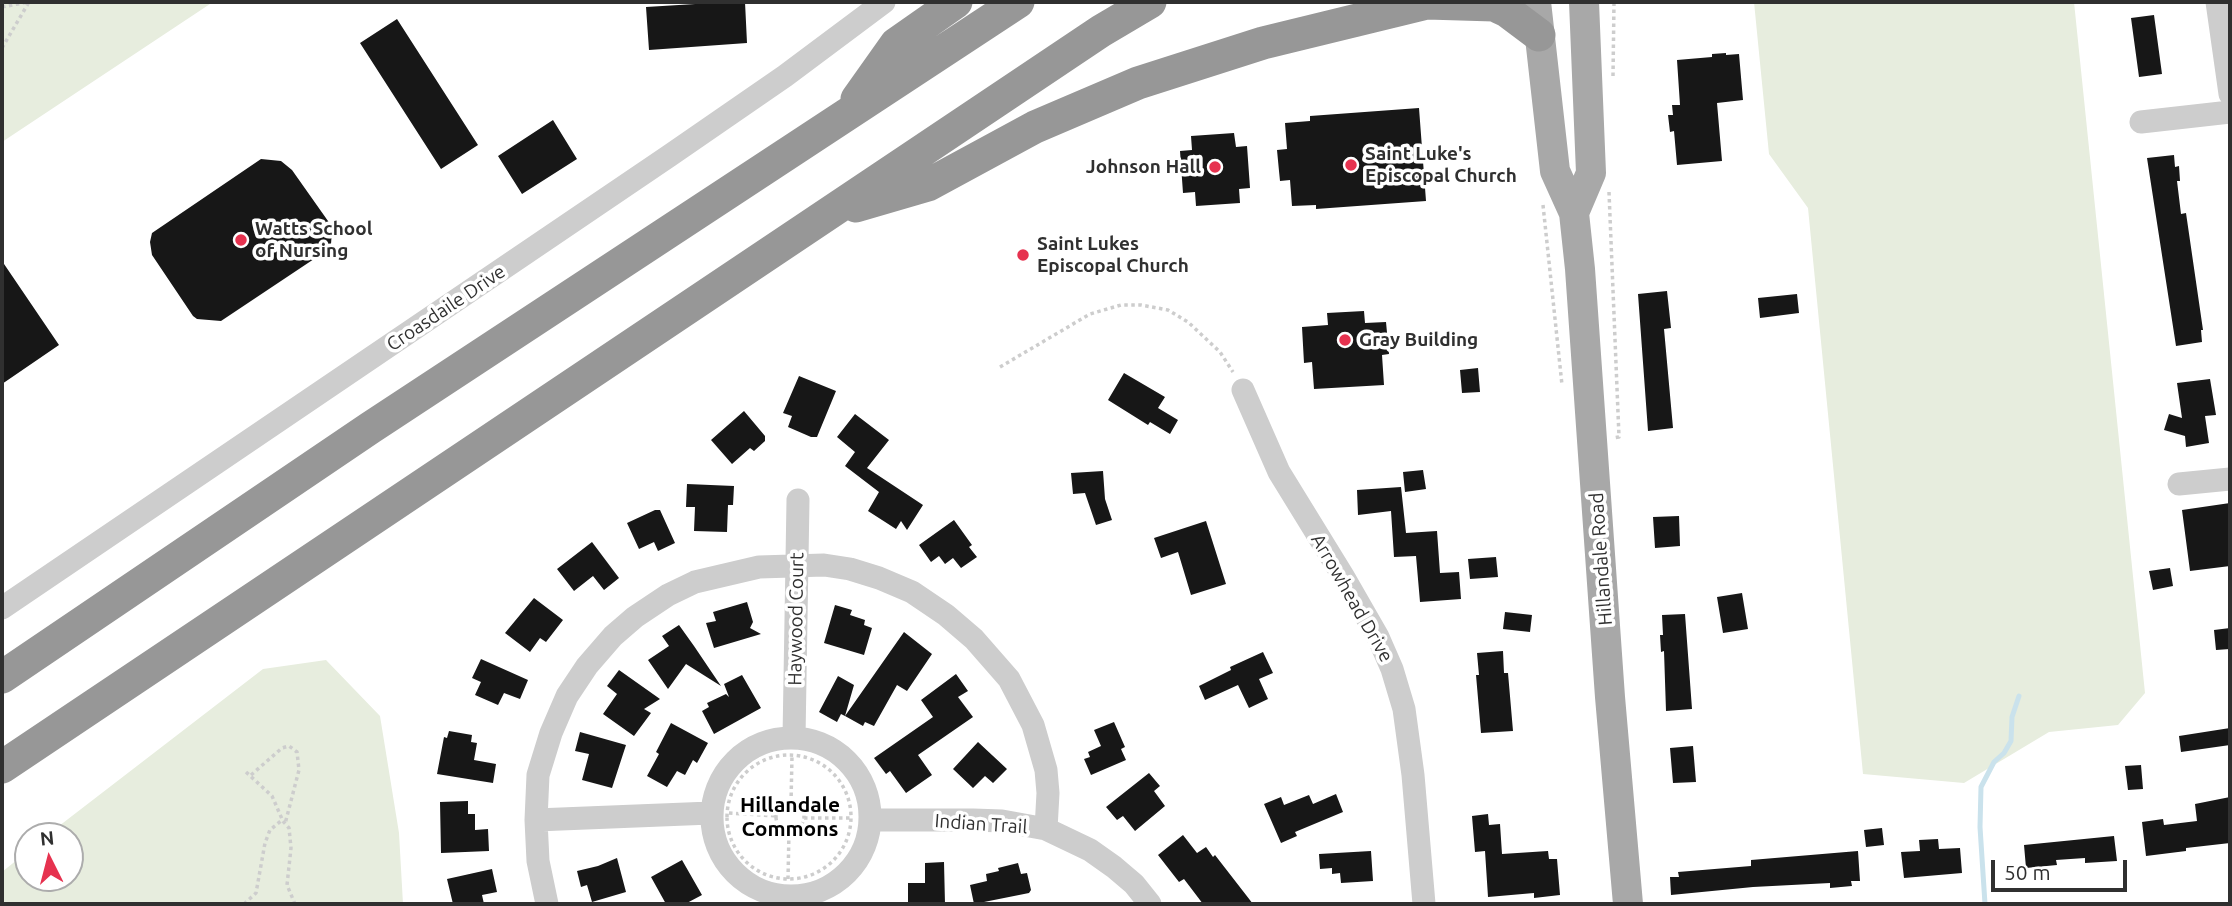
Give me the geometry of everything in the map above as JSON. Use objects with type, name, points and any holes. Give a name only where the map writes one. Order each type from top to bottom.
[{"type":"highway","points":[[845,116],[896,44],[956,2]]},
{"type":"highway","points":[[2,677],[381,421],[1018,2]]},
{"type":"highway","points":[[2,767],[1101,31],[1150,2]]},
{"type":"highway","points":[[824,216],[929,184],[1035,127],[1138,83],[1262,43],[1429,2],[1494,5],[1507,11],[1539,35]]},
{"type":"main road","name":"Hillandale Road","points":[[1536,2],[1555,171],[1574,214],[1580,269],[1610,697],[1628,904]]},
{"type":"main road","name":"Hillandale Road","points":[[1574,214],[1591,173],[1584,2]]},
{"type":"street","name":"Croasdaile Drive","points":[[2,608],[669,156],[785,76],[884,2]]},
{"type":"street","points":[[2217,2],[2230,94]]},
{"type":"street","points":[[2141,122],[2230,112]]},
{"type":"street","name":"Arrowhead Drive","points":[[1243,390],[1279,472],[1350,587],[1392,668],[1405,709],[1424,904]]},
{"type":"street","points":[[2179,484],[2230,479]]},
{"type":"street","name":"Haywood Court","points":[[792,747],[798,500]]},
{"type":"street","points":[[547,904],[538,862],[538,775],[551,733],[567,696],[587,666],[613,636],[635,617],[668,595],[695,582],[759,567],[824,565],[879,578],[912,592],[946,615],[974,639],[1009,679],[1033,725],[1046,770],[1046,829]]},
{"type":"street","points":[[776,740],[792,747],[819,744],[842,757],[854,770],[869,803],[861,819],[867,838],[850,869],[837,881],[813,892],[787,896],[753,887],[726,863],[715,839],[719,813],[714,796],[721,780],[737,759],[759,745],[776,740]]},
{"type":"street","points":[[536,820],[719,813]]},
{"type":"street","name":"Indian Trail","points":[[861,819],[1002,821],[1046,829],[1090,850],[1114,867],[1134,884],[1150,904]]},
{"type":"path","points":[[2,7],[29,2]]},
{"type":"path","points":[[2,48],[29,2]]},
{"type":"path","points":[[1612,81],[1614,2]]},
{"type":"path","points":[[1592,441],[1619,437],[1609,184]]},
{"type":"path","points":[[1542,203],[1563,390]]},
{"type":"path","points":[[1000,367],[1090,314],[1121,305],[1141,305],[1168,310],[1188,322],[1220,352],[1243,390]]},
{"type":"path","points":[[244,904],[256,893],[270,830],[284,822],[299,770],[297,752],[289,746],[282,748],[251,775]]},
{"type":"path","points":[[791,803],[792,747]]},
{"type":"path","points":[[719,813],[743,775],[761,761],[780,755],[792,747]]},
{"type":"path","points":[[792,747],[800,755],[819,762],[835,774],[861,819]]},
{"type":"path","points":[[246,772],[272,796],[289,828],[291,848],[287,885],[295,904]]},
{"type":"path","points":[[791,803],[799,806],[804,818],[801,826],[789,831],[780,827],[777,816],[782,806],[791,803]]},
{"type":"path","points":[[719,813],[777,816]]},
{"type":"path","points":[[719,813],[738,854],[754,869],[774,878],[795,880],[814,875],[831,864],[844,849],[851,830],[861,819]]},
{"type":"path","points":[[804,818],[861,819]]},
{"type":"path","points":[[788,879],[789,831]]},
{"type":"green space","points":[[2,2],[213,2],[2,142]]},
{"type":"green space","points":[[1754,2],[2074,2],[2145,693],[2118,725],[2049,732],[1964,783],[1863,774],[1808,208],[1769,154]]},
{"type":"green space","points":[[326,660],[380,716],[399,833],[403,904],[2,904],[2,872],[14,862],[14,892],[84,892],[84,822],[64,822],[263,669]]},
{"type":"building","points":[[745,2],[747,43],[649,50],[646,7]]},
{"type":"building","points":[[2154,15],[2162,74],[2139,77],[2131,18]]},
{"type":"building","points":[[397,19],[478,145],[441,169],[360,43]]},
{"type":"building","points":[[1726,53],[1739,54],[1743,100],[1717,103],[1722,161],[1677,165],[1674,131],[1670,132],[1668,115],[1673,115],[1672,105],[1680,105],[1677,60]]},
{"type":"building","name":"Saint Luke's Episcopal Church","points":[[1419,108],[1426,201],[1316,209],[1316,205],[1292,206],[1290,180],[1280,181],[1277,150],[1287,149],[1285,123],[1310,121],[1310,116]]},
{"type":"building","points":[[553,120],[577,159],[522,194],[498,156]]},
{"type":"building","name":"Johnson Hall","points":[[1234,133],[1236,147],[1247,146],[1250,188],[1239,189],[1240,203],[1196,206],[1195,192],[1183,193],[1180,151],[1192,150],[1191,136]]},
{"type":"building","points":[[2174,155],[2175,167],[2179,166],[2180,181],[2177,181],[2181,214],[2186,213],[2203,330],[2202,342],[2176,346],[2147,158]]},
{"type":"building","name":"Watts School of Nursing","points":[[261,159],[281,161],[292,170],[328,221],[332,231],[331,244],[323,253],[221,321],[197,319],[152,255],[152,233]]},
{"type":"building","points":[[2,261],[59,345],[2,384]]},
{"type":"building","points":[[1667,291],[1671,328],[1664,329],[1673,428],[1648,431],[1638,294]]},
{"type":"building","points":[[1797,294],[1799,313],[1760,318],[1758,298]]},
{"type":"building","name":"Gray Building","points":[[1364,311],[1365,323],[1386,322],[1389,354],[1382,355],[1384,385],[1314,389],[1312,362],[1304,363],[1302,327],[1328,325],[1327,313]]},
{"type":"building","points":[[1478,368],[1480,392],[1462,393],[1460,370]]},
{"type":"building","points":[[1124,373],[1165,397],[1158,408],[1178,420],[1170,434],[1150,422],[1148,425],[1108,400]]},
{"type":"building","points":[[799,376],[836,391],[817,437],[788,427],[792,416],[783,413]]},
{"type":"building","points":[[2210,379],[2216,415],[2205,416],[2209,443],[2186,447],[2185,436],[2164,430],[2169,414],[2182,418],[2177,383]]},
{"type":"building","points":[[744,411],[765,436],[765,441],[754,451],[750,448],[732,464],[711,440]]},
{"type":"building","points":[[855,414],[889,440],[867,468],[923,505],[907,530],[901,521],[896,529],[868,511],[879,492],[845,466],[855,452],[837,437]]},
{"type":"building","points":[[1423,470],[1426,489],[1405,492],[1403,472]]},
{"type":"building","points":[[1103,471],[1105,499],[1112,520],[1096,525],[1085,493],[1073,494],[1071,473]]},
{"type":"building","points":[[687,484],[734,486],[733,505],[728,505],[727,532],[694,531],[695,507],[686,507]]},
{"type":"building","points":[[1401,487],[1406,533],[1437,531],[1440,573],[1459,572],[1461,599],[1420,602],[1416,556],[1394,557],[1391,511],[1358,515],[1357,490]]},
{"type":"building","points":[[2230,503],[2230,566],[2190,571],[2182,510]]},
{"type":"building","points":[[660,510],[675,543],[658,551],[654,542],[639,549],[627,523]]},
{"type":"building","points":[[1679,516],[1680,546],[1655,548],[1653,517]]},
{"type":"building","points":[[954,520],[977,557],[961,568],[953,558],[945,564],[939,556],[931,562],[919,545]]},
{"type":"building","points":[[1206,521],[1226,584],[1191,595],[1178,552],[1161,558],[1154,538]]},
{"type":"building","points":[[592,542],[619,578],[604,590],[593,576],[574,591],[557,569]]},
{"type":"building","points":[[1496,557],[1498,577],[1470,579],[1468,559]]},
{"type":"building","points":[[2170,568],[2173,586],[2153,590],[2149,571]]},
{"type":"building","points":[[1742,593],[1748,629],[1723,633],[1717,597]]},
{"type":"building","points":[[534,598],[563,620],[546,642],[540,638],[530,652],[505,633]]},
{"type":"building","points":[[747,602],[753,622],[750,628],[761,634],[714,648],[706,623],[716,621],[713,612]]},
{"type":"building","points":[[835,605],[852,610],[850,615],[865,620],[864,625],[872,628],[864,655],[824,643]]},
{"type":"building","points":[[1505,612],[1532,615],[1530,632],[1503,629]]},
{"type":"building","points":[[1685,614],[1692,709],[1666,711],[1664,651],[1661,652],[1660,635],[1663,635],[1662,615]]},
{"type":"building","points":[[679,625],[721,686],[686,664],[668,689],[648,660],[669,646],[662,636]]},
{"type":"building","points":[[2230,628],[2230,649],[2216,650],[2214,630]]},
{"type":"building","points":[[904,632],[932,654],[907,691],[897,685],[874,726],[865,722],[863,726],[845,716]]},
{"type":"building","points":[[1503,651],[1504,673],[1508,673],[1513,731],[1481,733],[1477,653]]},
{"type":"building","points":[[1263,652],[1273,673],[1259,679],[1268,699],[1249,708],[1238,685],[1205,700],[1199,686],[1231,670],[1230,667]]},
{"type":"building","points":[[481,659],[528,680],[520,699],[504,693],[498,705],[475,695],[481,682],[472,678]]},
{"type":"building","points":[[619,670],[660,699],[644,709],[651,713],[634,736],[603,714],[617,694],[607,686]]},
{"type":"building","points":[[956,674],[968,691],[958,697],[973,717],[918,755],[932,775],[906,793],[890,771],[886,774],[874,758],[933,717],[921,700]]},
{"type":"building","points":[[742,675],[761,708],[714,734],[702,711],[709,707],[707,703],[726,694],[729,697],[724,684]]},
{"type":"building","points":[[838,676],[854,685],[845,716],[841,714],[837,722],[819,712]]},
{"type":"building","points":[[1114,722],[1125,747],[1121,749],[1126,760],[1091,775],[1084,759],[1090,757],[1088,752],[1101,746],[1094,730]]},
{"type":"building","points":[[671,723],[708,743],[697,763],[693,760],[685,775],[677,771],[667,787],[647,776]]},
{"type":"building","points":[[2230,728],[2230,745],[2181,752],[2179,736]]},
{"type":"building","points":[[449,731],[472,735],[471,742],[477,743],[474,760],[496,764],[493,783],[437,774],[444,737],[447,738]]},
{"type":"building","points":[[580,732],[626,745],[612,788],[582,780],[589,754],[575,751]]},
{"type":"building","points":[[978,742],[1007,769],[993,783],[985,776],[973,788],[953,769]]},
{"type":"building","points":[[1693,746],[1696,782],[1673,783],[1670,748]]},
{"type":"building","points":[[2141,765],[2143,789],[2128,790],[2125,766]]},
{"type":"building","points":[[1149,773],[1160,786],[1154,791],[1165,806],[1135,831],[1123,816],[1117,820],[1106,807]]},
{"type":"building","points":[[1336,794],[1343,812],[1295,832],[1297,836],[1281,843],[1264,804],[1281,797],[1284,805],[1309,795],[1313,804]]},
{"type":"building","points":[[2230,797],[2230,843],[2146,856],[2142,822],[2163,819],[2164,825],[2197,821],[2195,804]]},
{"type":"building","points":[[468,801],[468,814],[475,814],[475,830],[488,829],[489,851],[441,853],[440,802]]},
{"type":"building","points":[[1488,814],[1489,825],[1500,824],[1502,854],[1548,851],[1549,859],[1557,859],[1560,895],[1534,898],[1534,893],[1488,897],[1485,851],[1475,852],[1472,816]]},
{"type":"building","points":[[1882,828],[1884,845],[1866,847],[1864,830]]},
{"type":"building","points":[[1183,835],[1197,853],[1206,847],[1213,857],[1215,855],[1253,904],[1203,904],[1184,879],[1179,882],[1158,855]]},
{"type":"building","points":[[2114,836],[2117,861],[2085,863],[2085,858],[2056,860],[2057,865],[2026,868],[2024,845]]},
{"type":"building","points":[[1938,839],[1939,849],[1960,848],[1962,873],[1904,878],[1901,852],[1920,851],[1919,840]]},
{"type":"building","points":[[1371,851],[1373,881],[1341,883],[1340,873],[1332,874],[1332,868],[1320,869],[1319,854]]},
{"type":"building","points":[[1858,851],[1860,881],[1851,881],[1852,886],[1830,888],[1830,883],[1671,895],[1670,877],[1679,877],[1678,872],[1751,866],[1751,860]]},
{"type":"building","points":[[617,858],[626,892],[592,902],[587,885],[581,887],[577,871]]},
{"type":"building","points":[[682,860],[702,895],[685,904],[666,904],[651,877]]},
{"type":"building","points":[[944,862],[945,904],[908,904],[908,883],[925,883],[925,863]]},
{"type":"building","points":[[1018,863],[1021,874],[1027,873],[1031,890],[1029,893],[974,904],[970,885],[987,881],[986,874],[999,871],[998,868]]},
{"type":"building","points":[[492,869],[497,892],[482,895],[484,904],[453,904],[447,879]]},
{"type":"waterway","points":[[1985,904],[1980,827],[1981,787],[1994,762],[2004,753],[2011,741],[2012,717],[2019,696]]},
{"type":"place","name":"Saint Luke's Episcopal Church","points":[[1351,165]]},
{"type":"place","name":"Johnson Hall","points":[[1215,167]]},
{"type":"place","name":"Watts School of Nursing","points":[[241,240]]},
{"type":"place","name":"Saint Lukes Episcopal Church","points":[[1023,255]]},
{"type":"place","name":"Gray Building","points":[[1345,340]]},
{"type":"district","name":"Hillandale Commons","points":[[790,817]]}]
